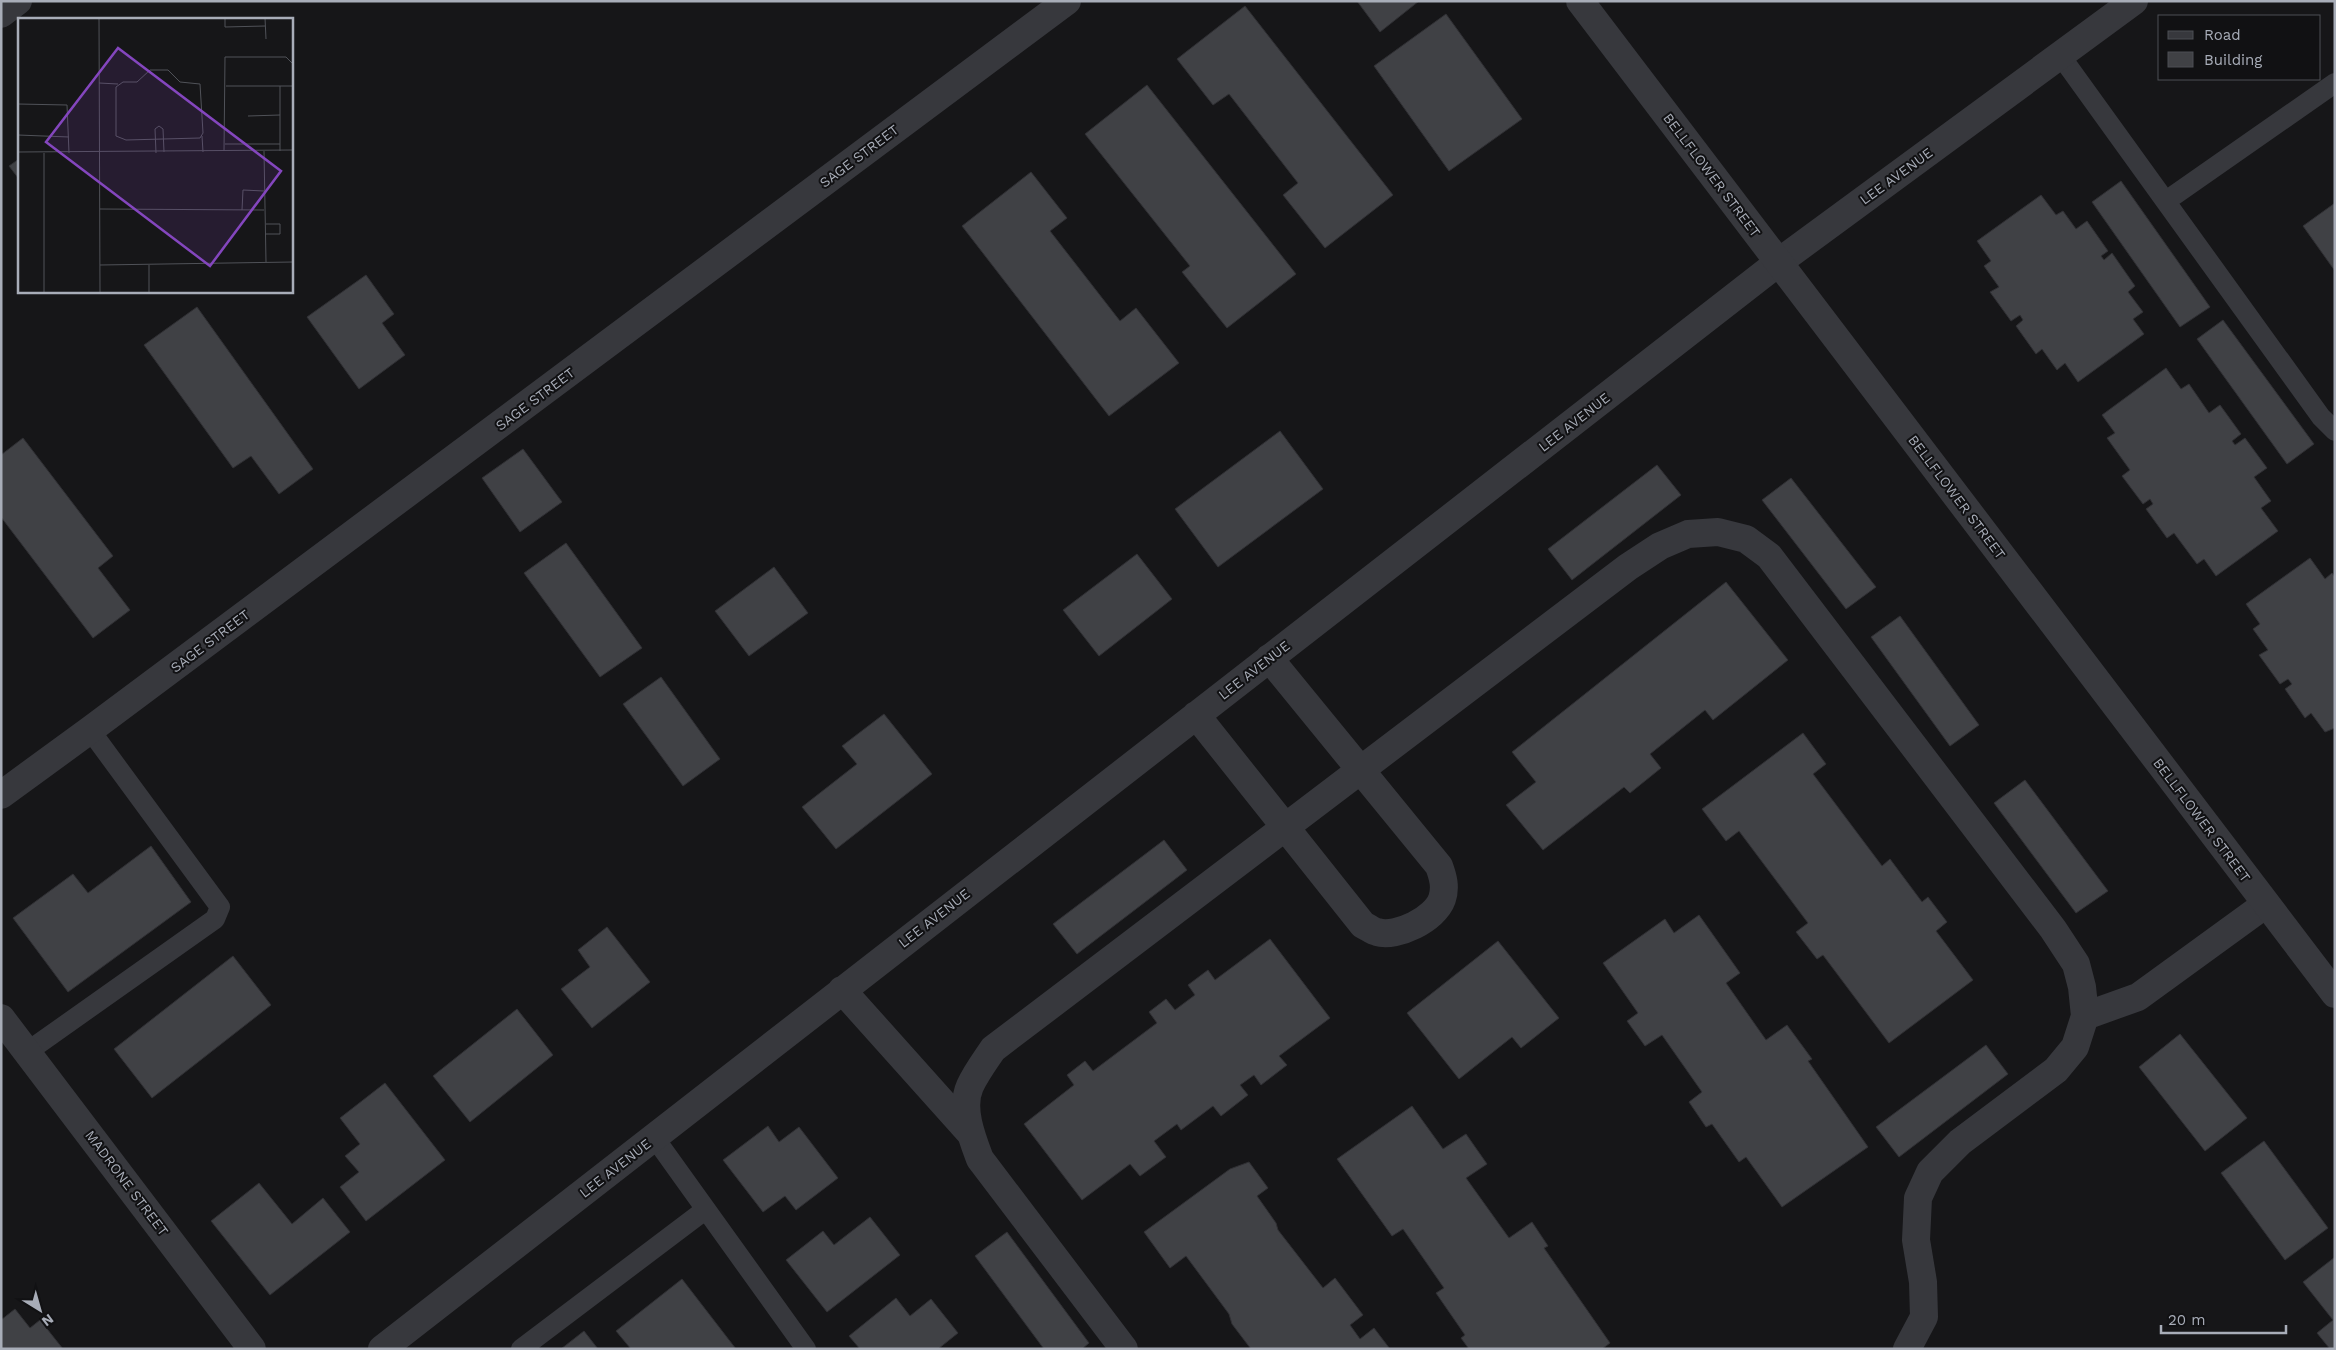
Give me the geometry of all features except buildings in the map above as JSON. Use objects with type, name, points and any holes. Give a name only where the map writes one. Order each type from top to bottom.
[{"type":"street","points":[[1,14],[18,1]]},
{"type":"street","name":"SAGE STREET","points":[[1,794],[90,730],[1067,1]]},
{"type":"street","name":"BELLFLOWER STREET","points":[[1580,1],[2335,994]]},
{"type":"street","name":"LEE AVENUE","points":[[382,1349],[1779,262],[2134,1]]},
{"type":"street","points":[[1124,1349],[980,1159],[970,1133],[969,1088],[993,1049],[1362,771],[1628,567],[1660,546],[1688,534],[1718,532],[1746,539],[1769,556],[2052,929],[2076,964],[2082,987],[2085,1016],[2075,1047],[2056,1070],[1960,1142],[1930,1172],[1918,1198],[1916,1240],[1922,1282],[1924,1317],[1907,1349]]},
{"type":"street","points":[[1196,715],[1364,924],[1377,932],[1399,932],[1414,926],[1426,917],[1442,900],[1445,882],[1439,866],[1269,658]]},
{"type":"street","points":[[2085,1016],[2138,996],[2266,904]]},
{"type":"street","points":[[842,990],[970,1133]]},
{"type":"street","name":"MADRONE STREET","points":[[1,1018],[252,1349]]},
{"type":"lane","points":[[2060,55],[2321,417],[2335,431]]},
{"type":"lane","points":[[2166,201],[2335,83]]},
{"type":"lane","points":[[27,1052],[215,919],[220,907],[90,730]]},
{"type":"lane","points":[[654,1137],[806,1349]]},
{"type":"lane","points":[[521,1349],[705,1210]]}]
